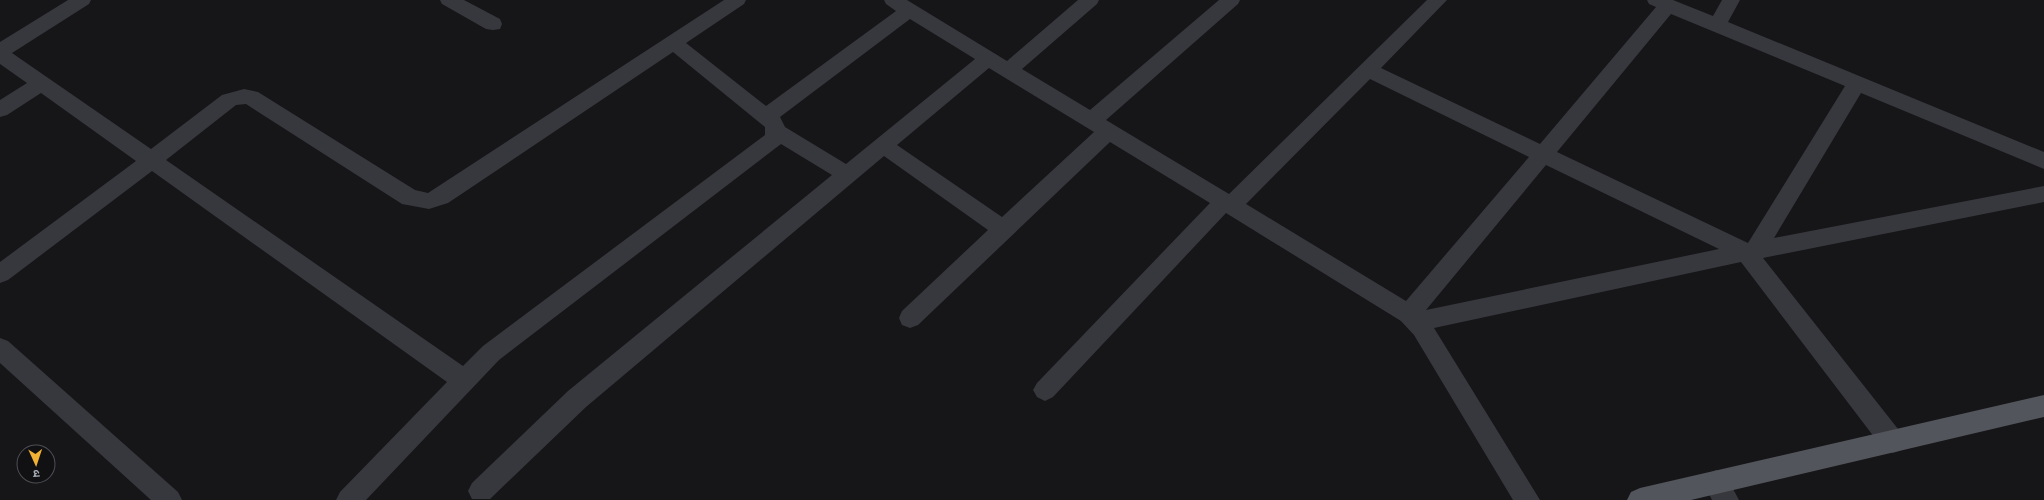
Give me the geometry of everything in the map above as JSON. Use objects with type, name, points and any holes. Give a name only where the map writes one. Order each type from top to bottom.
[{"type":"main road","points":[[1640,500],[1721,491],[1893,442],[2044,406]]},
{"type":"street","points":[[82,0],[0,52],[465,381]]},
{"type":"street","points":[[0,274],[229,100],[244,96],[252,97],[410,198],[429,201],[440,197],[737,0]]},
{"type":"street","points":[[1009,70],[1090,0]]},
{"type":"street","points":[[910,318],[1004,230],[1101,125],[1231,0]]},
{"type":"street","points":[[1045,390],[1229,203],[1368,70],[1438,0]]},
{"type":"street","points":[[1717,25],[1731,0]]},
{"type":"street","points":[[457,2],[493,24]]},
{"type":"street","points":[[1413,318],[1662,2],[2044,161]]},
{"type":"street","points":[[771,124],[902,5],[1229,203],[1413,318],[1527,500]]},
{"type":"street","points":[[673,42],[771,124],[847,174]]},
{"type":"street","points":[[481,491],[577,399],[988,58]]},
{"type":"street","points":[[1368,70],[1542,154],[1751,251],[1893,442]]},
{"type":"street","points":[[0,110],[42,83]]},
{"type":"street","points":[[1751,251],[1857,83]]},
{"type":"street","points":[[349,500],[491,353],[519,330],[771,142],[774,139],[771,124]]},
{"type":"street","points":[[883,145],[1004,230]]},
{"type":"street","points":[[1413,318],[2044,194]]},
{"type":"street","points":[[0,348],[169,500]]}]
